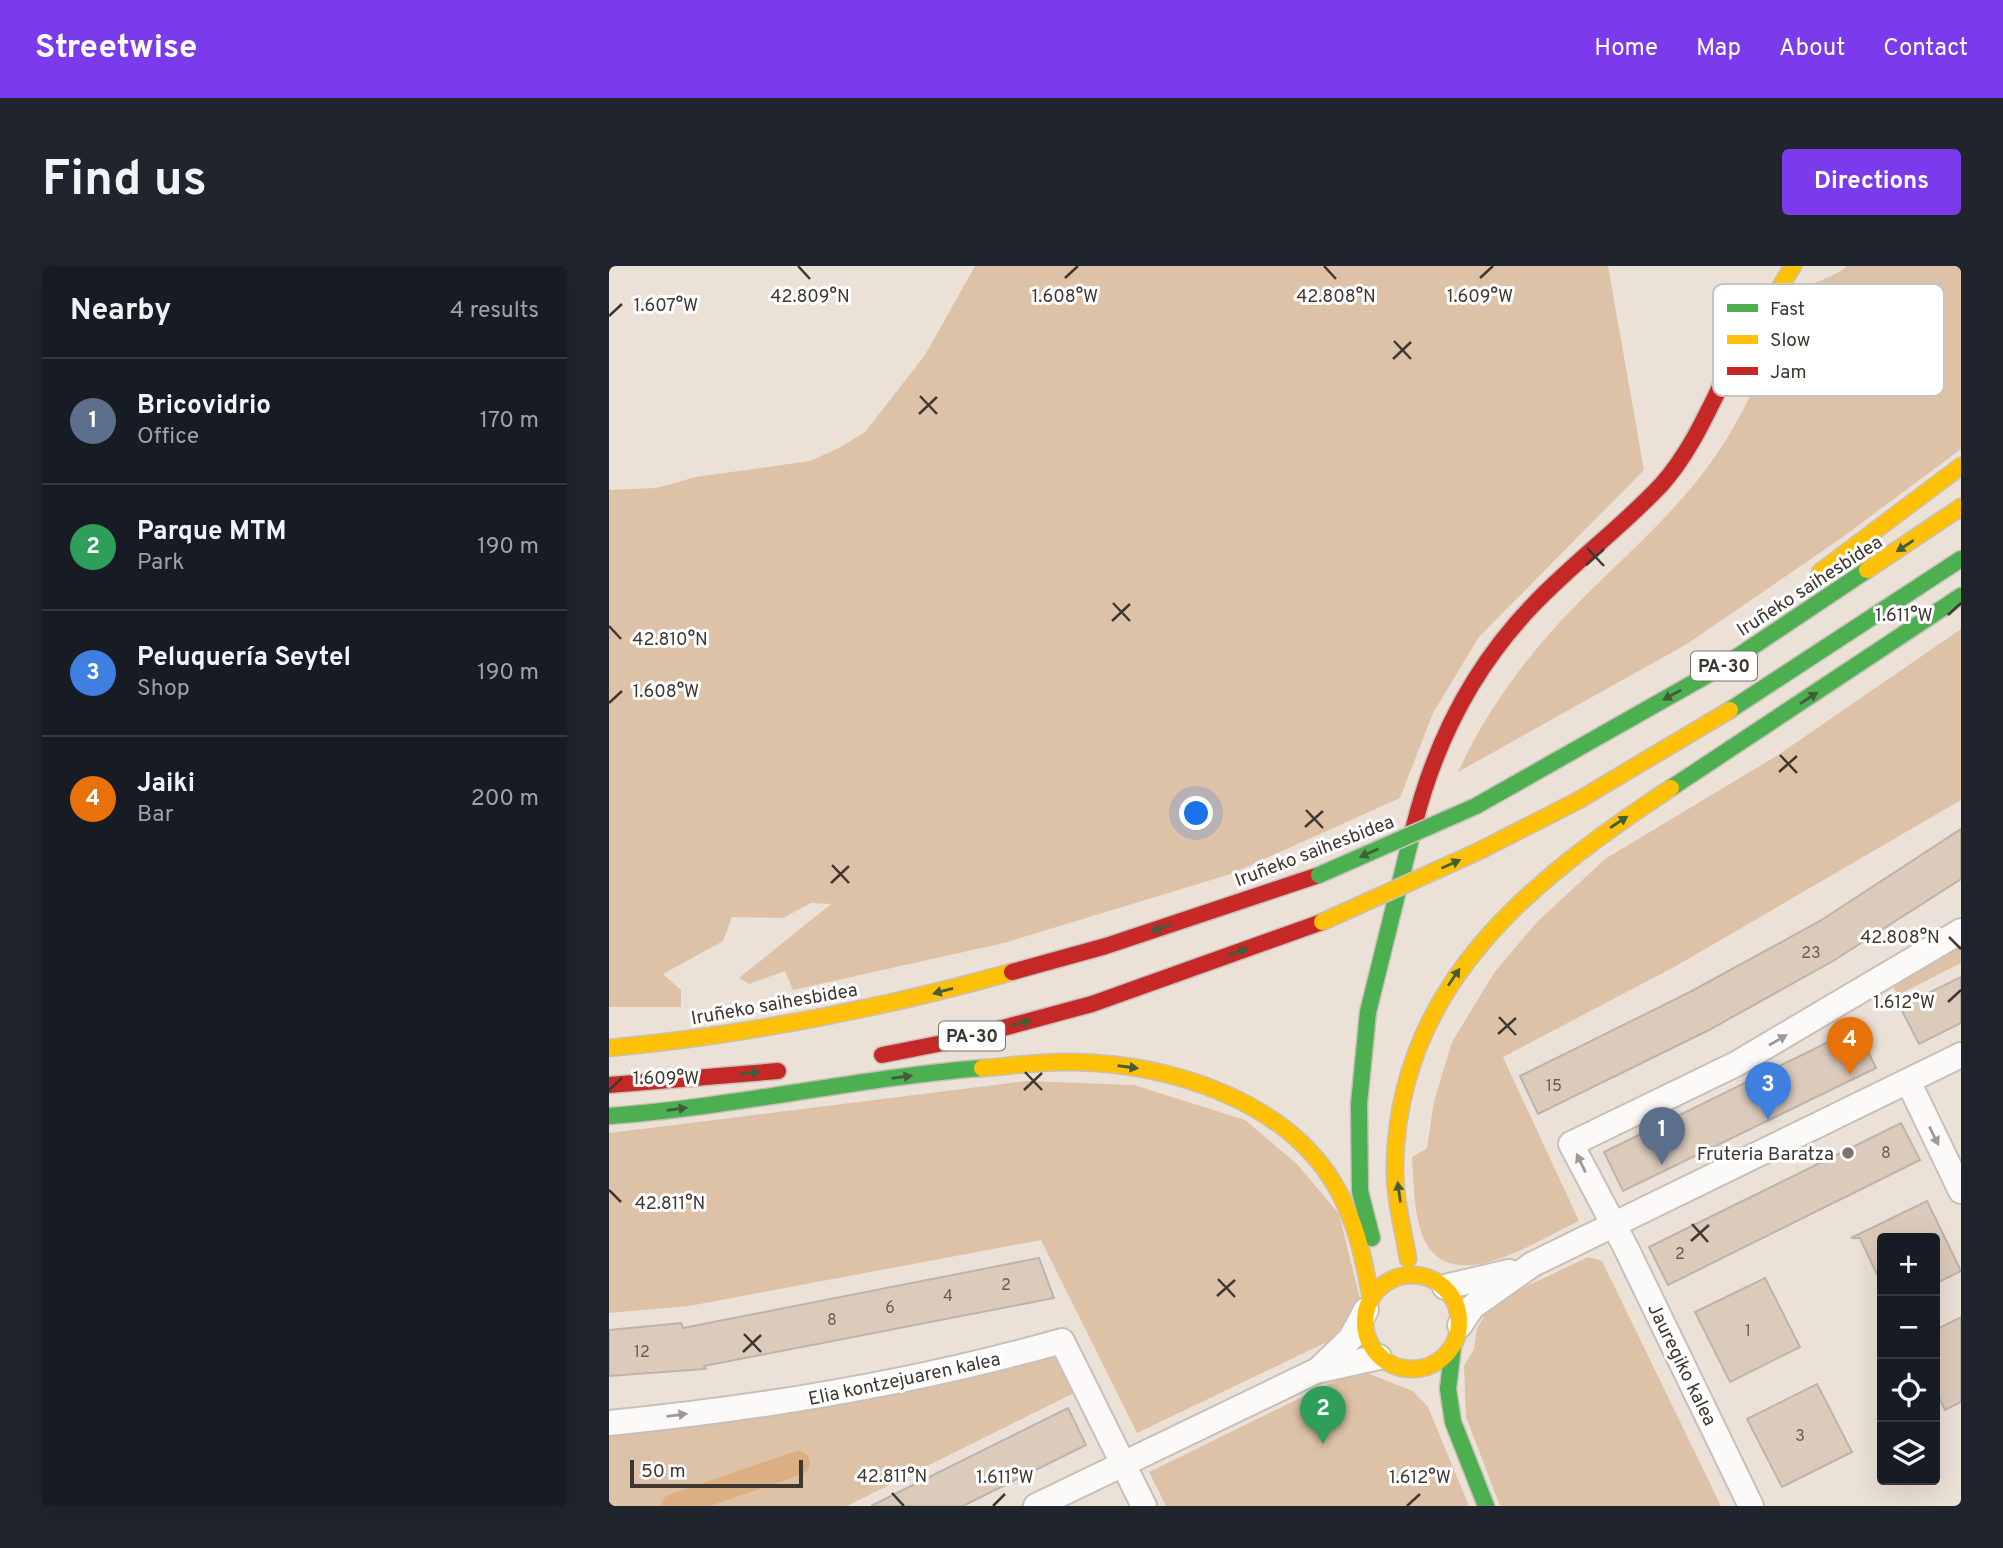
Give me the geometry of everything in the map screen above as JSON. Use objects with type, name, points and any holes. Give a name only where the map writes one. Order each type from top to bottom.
[{"type":"main road","points":[[1783,284],[1793,266]]},
{"type":"main road","points":[[1383,1284],[1360,1191],[1359,1104],[1368,1012],[1421,799],[1437,748],[1492,652],[1534,604],[1663,484],[1692,442],[1716,396]]},
{"type":"main road","points":[[1801,584],[1855,548],[1961,466]]},
{"type":"main road","name":"Iruñeko saihesbidea","points":[[609,1048],[673,1042],[904,1002],[1106,946],[1319,875],[1476,806],[1725,665],[1961,507]]},
{"type":"main road","name":"PA-30","points":[[867,1059],[958,1040],[1092,1003],[1322,922],[1526,831],[1804,665],[1961,559]]},
{"type":"main road","points":[[1408,1259],[1395,1166],[1399,1115],[1408,1066],[1425,1023],[1474,950],[1541,882],[1594,839],[1961,596]]},
{"type":"main road","points":[[1533,774],[1662,681]]},
{"type":"main road","points":[[1624,801],[1674,786]]},
{"type":"main road","points":[[1526,831],[1600,808]]},
{"type":"main road","points":[[609,1116],[651,1113],[948,1070],[1079,1062],[1182,1076],[1234,1097],[1276,1122],[1317,1160],[1339,1192],[1357,1226],[1368,1266],[1365,1326],[1369,1343],[1379,1357],[1397,1367],[1418,1370],[1438,1362],[1457,1336]]},
{"type":"main road","points":[[609,1085],[801,1069]]},
{"type":"main road","points":[[1361,1159],[1386,1226],[1417,1274]]},
{"type":"main road","points":[[1368,1304],[1383,1284],[1399,1276],[1417,1274],[1445,1287],[1457,1304],[1457,1336],[1448,1389],[1453,1422]]},
{"type":"main road","points":[[1418,1370],[1453,1422],[1486,1506]]},
{"type":"street","name":"Jauregiko kalea","points":[[1751,1506],[1626,1248],[1571,1144],[1736,1064],[1961,931]]},
{"type":"street","points":[[1457,1336],[1472,1307],[1533,1264],[1961,1055]]},
{"type":"street","points":[[1908,1081],[1961,1191]]},
{"type":"street","points":[[1445,1287],[1484,1280],[1533,1264]]},
{"type":"street","points":[[1316,1371],[1351,1338],[1368,1304]]},
{"type":"street","name":"Elia kontzejuaren kalea","points":[[609,1423],[860,1391],[965,1369],[1062,1341],[1144,1506]]},
{"type":"street","points":[[1036,1506],[1316,1371],[1379,1357]]},
{"type":"shaded area","points":[[975,266],[1608,266],[1644,470],[1479,637],[1433,713],[1400,798],[1231,874],[1004,943],[793,990],[785,971],[749,984],[739,978],[831,904],[811,903],[783,918],[732,917],[723,941],[663,974],[681,990],[681,1007],[609,1007],[609,490],[656,488],[696,477],[810,461],[839,448],[865,432],[925,355]]},
{"type":"shaded area","points":[[1847,266],[1961,266],[1961,449],[1840,539],[1687,644],[1458,772],[1497,702],[1528,659],[1563,619],[1669,513],[1696,482],[1727,439],[1750,396],[1944,396],[1944,284],[1812,284]]},
{"type":"shaded area","points":[[1961,629],[1961,800],[1676,966],[1503,1057],[1579,1221],[1496,1260],[1474,1265],[1453,1264],[1436,1255],[1423,1237],[1417,1218],[1412,1157],[1427,1148],[1434,1101],[1452,1042],[1494,973],[1537,922],[1605,859],[1778,755]]},
{"type":"shaded area","points":[[1961,940],[1961,963],[1898,995],[1892,984]]},
{"type":"shaded area","points":[[1027,1081],[1134,1085],[1245,1120],[1297,1164],[1339,1214],[1360,1299],[1350,1331],[1137,1433],[1041,1240],[689,1306],[609,1313],[609,1133]]},
{"type":"shaded area","points":[[1588,1257],[1602,1261],[1721,1506],[1500,1506],[1466,1417],[1464,1366],[1474,1349],[1477,1329],[1487,1311],[1506,1296]]},
{"type":"shaded area","points":[[1053,1355],[1062,1362],[1076,1392],[847,1506],[609,1506],[609,1434]]},
{"type":"shaded area","points":[[1367,1373],[1413,1391],[1428,1407],[1469,1506],[1166,1506],[1149,1472],[1343,1377]]},
{"type":"building","points":[[1961,829],[1961,879],[1833,961],[1709,1030],[1538,1114],[1520,1076],[1688,993],[1820,921]]},
{"type":"building","points":[[1961,977],[1961,1023],[1919,1044],[1900,1007]]},
{"type":"building","points":[[1857,1028],[1876,1068],[1623,1191],[1604,1152]]},
{"type":"building","points":[[1901,1123],[1920,1160],[1668,1285],[1649,1247]]},
{"type":"building","points":[[1927,1201],[1961,1271],[1940,1282],[1940,1233],[1877,1233],[1877,1274],[1860,1238],[1851,1238]]},
{"type":"building","points":[[1039,1258],[1054,1298],[704,1366],[706,1369],[609,1376],[609,1330],[681,1323],[683,1328]]},
{"type":"building","points":[[1765,1278],[1800,1347],[1730,1382],[1695,1312]]},
{"type":"building","points":[[1961,1317],[1961,1402],[1945,1410],[1940,1400],[1940,1328]]},
{"type":"building","points":[[1817,1384],[1852,1452],[1782,1487],[1747,1419]]},
{"type":"building","points":[[1068,1408],[1086,1445],[963,1506],[871,1506]]},
{"type":"waterway","points":[[673,1506],[798,1463]]},
{"type":"traffic: fast","points":[[1730,710],[1961,559]]},
{"type":"traffic: fast","points":[[1476,806],[1725,665],[1867,570]]},
{"type":"traffic: fast","points":[[1671,788],[1961,596]]},
{"type":"traffic: fast","points":[[1319,875],[1476,806]]},
{"type":"traffic: fast","points":[[1372,1238],[1360,1191],[1359,1104],[1368,1012],[1414,826]]},
{"type":"traffic: fast","points":[[609,1116],[982,1068]]},
{"type":"traffic: fast","points":[[1453,1346],[1448,1389],[1453,1422],[1486,1506]]},
{"type":"traffic: slow","points":[[1782,284],[1793,266]]},
{"type":"traffic: slow","points":[[1820,572],[1961,466]]},
{"type":"traffic: slow","points":[[1867,570],[1961,507]]},
{"type":"traffic: slow","points":[[1477,852],[1579,800],[1730,710]]},
{"type":"traffic: slow","points":[[1408,1259],[1395,1176],[1402,1100],[1420,1042],[1448,989],[1483,942],[1524,899],[1570,860],[1671,788]]},
{"type":"traffic: slow","points":[[1322,922],[1477,852]]},
{"type":"traffic: slow","points":[[609,1048],[711,1036],[812,1019],[912,998],[1012,972]]},
{"type":"traffic: slow","points":[[982,1068],[1038,1063],[1111,1064],[1188,1080],[1226,1094],[1261,1112],[1293,1135],[1320,1163],[1341,1196],[1356,1233],[1371,1298]]},
{"type":"traffic: slow","points":[[1412,1275],[1430,1278],[1445,1289],[1456,1304],[1459,1322],[1456,1340],[1445,1355],[1430,1366],[1412,1369],[1394,1366],[1379,1355],[1368,1340],[1365,1322],[1368,1304],[1379,1289],[1394,1278],[1412,1275]]},
{"type":"traffic: jam","points":[[1414,826],[1445,735],[1492,653],[1549,589],[1662,484],[1689,447],[1716,396]]},
{"type":"traffic: jam","points":[[1012,972],[1106,946],[1319,875]]},
{"type":"traffic: jam","points":[[882,1055],[958,1040],[1092,1004],[1322,922]]},
{"type":"traffic: jam","points":[[609,1085],[778,1071]]},
{"type":"place","name":"Jaiki","points":[[1850,1075]]},
{"type":"place","name":"Peluquería Seytel","points":[[1768,1120]]},
{"type":"place","name":"Fruteria Baratza","points":[[1848,1153]]},
{"type":"place","name":"Bricovidrio","points":[[1662,1165]]},
{"type":"place","name":"Parque MTM","points":[[1323,1444]]}]
